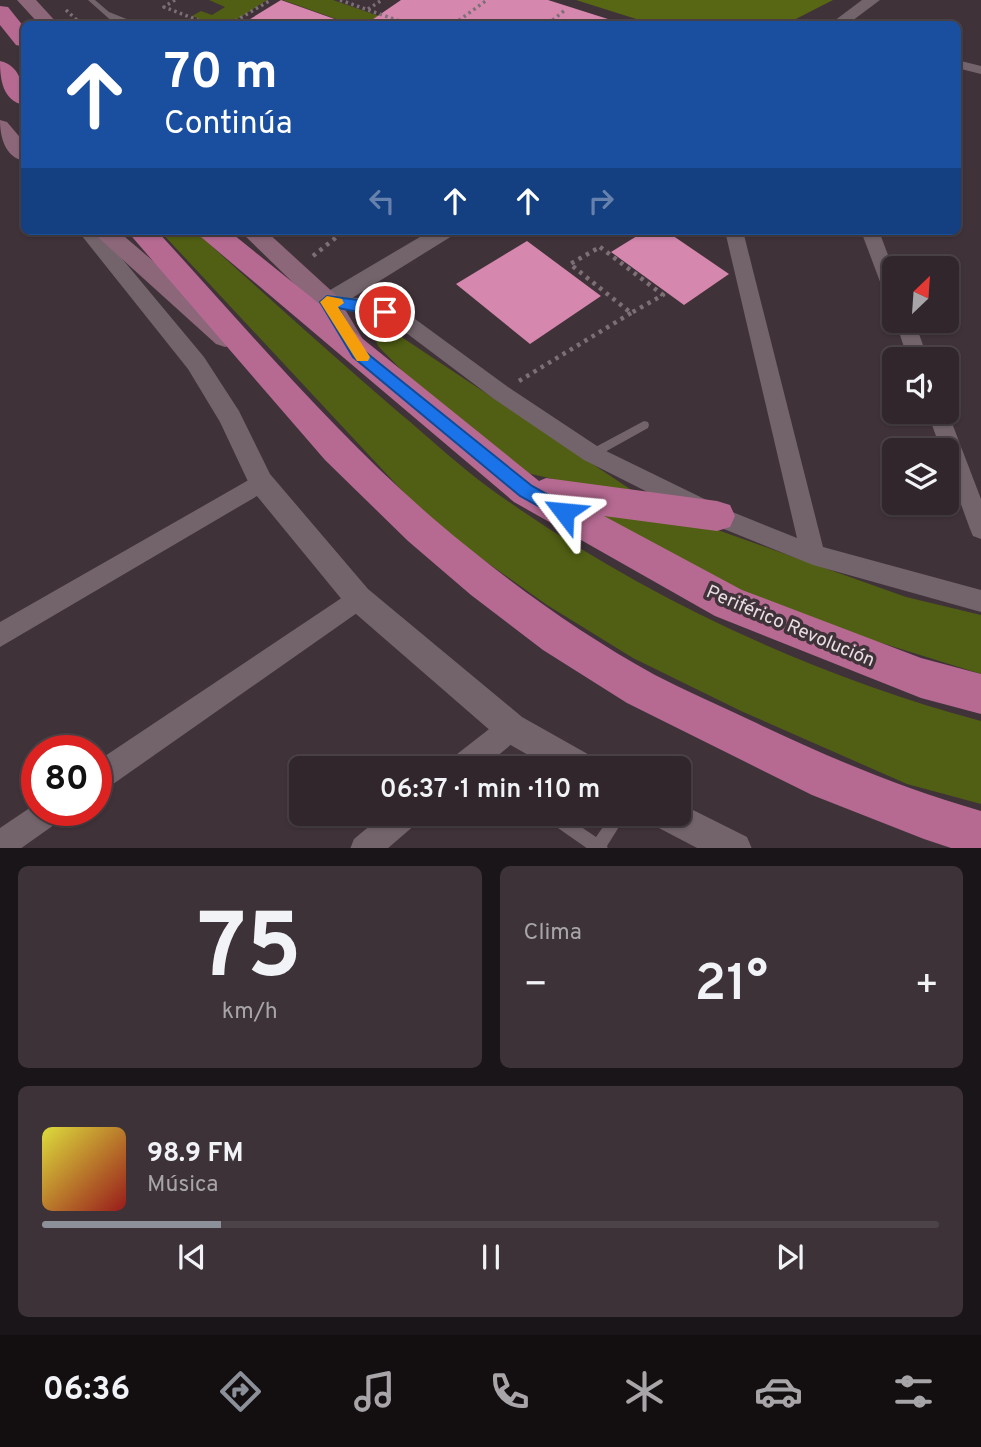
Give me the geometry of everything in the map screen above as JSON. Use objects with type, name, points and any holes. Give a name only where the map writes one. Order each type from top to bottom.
[{"type":"highway","points":[[0,12],[21,36]]},
{"type":"highway","points":[[0,68],[21,94]]},
{"type":"highway","points":[[145,235],[337,450],[421,530],[484,583],[557,637],[641,689],[827,780],[924,817],[981,834]]},
{"type":"highway","name":"Periférico Revolución","points":[[216,235],[526,491],[729,603],[921,678],[981,694]]},
{"type":"highway","points":[[526,491],[717,516]]},
{"type":"main road","points":[[26,0],[47,21]]},
{"type":"main road","points":[[0,126],[21,151]]},
{"type":"main road","points":[[108,235],[271,377]]},
{"type":"main road","points":[[256,235],[327,302],[358,354]]},
{"type":"street","points":[[842,21],[872,0]]},
{"type":"street","points":[[961,65],[981,70]]},
{"type":"street","points":[[91,235],[197,363],[230,418],[261,482],[358,598],[511,728],[561,756]]},
{"type":"street","points":[[327,302],[438,235]]},
{"type":"street","points":[[735,235],[813,555]]},
{"type":"street","points":[[872,235],[882,263]]},
{"type":"street","points":[[327,302],[366,306],[404,321],[500,393],[592,454],[717,516],[813,555],[981,601]]},
{"type":"street","points":[[942,424],[981,529]]},
{"type":"street","points":[[0,635],[261,482]]},
{"type":"street","points":[[112,768],[358,598]]},
{"type":"street","points":[[477,756],[511,728]]},
{"type":"street","points":[[0,845],[28,826]]},
{"type":"street","points":[[365,848],[392,826]]},
{"type":"street","points":[[690,826],[733,848]]},
{"type":"lane","points":[[91,0],[116,21]]},
{"type":"lane","points":[[106,12],[128,21]]},
{"type":"lane","points":[[592,454],[644,425]]},
{"type":"lane","points":[[567,826],[599,848],[613,826]]},
{"type":"path","points":[[175,0],[164,7],[200,21]]},
{"type":"path","points":[[235,21],[271,0]]},
{"type":"path","points":[[340,0],[399,21]]},
{"type":"path","points":[[368,10],[382,0]]},
{"type":"path","points":[[458,21],[487,0]]},
{"type":"path","points":[[550,21],[565,10]]},
{"type":"path","points":[[313,256],[339,235]]},
{"type":"path","points":[[500,393],[663,295],[600,247],[570,264],[631,313]]},
{"type":"path","points":[[304,248],[322,264]]},
{"type":"green space","points":[[209,0],[267,0],[234,21],[209,21],[192,16],[201,11],[212,15],[225,7]]},
{"type":"green space","points":[[283,0],[333,0],[393,21],[342,21]]},
{"type":"green space","points":[[576,0],[833,0],[792,21],[642,21]]},
{"type":"green space","points":[[164,235],[199,235],[346,367],[473,475],[554,532],[611,567],[730,629],[792,656],[854,681],[981,721],[981,804],[907,784],[741,711],[633,658],[547,605],[461,544],[408,497]]},
{"type":"green space","points":[[369,324],[394,332],[648,501],[527,473],[419,388],[378,346]]},
{"type":"green space","points":[[580,507],[712,528],[906,597],[981,615],[981,674],[811,621],[665,556]]},
{"type":"building","points":[[281,0],[340,21],[247,21]]},
{"type":"building","points":[[401,0],[548,0],[611,20],[611,21],[370,21]]},
{"type":"building","points":[[639,235],[672,235],[729,274],[684,305],[611,252]]},
{"type":"building","points":[[527,241],[601,296],[530,344],[456,284]]},
{"type":"slow traffic","points":[[337,303],[327,302],[358,354],[363,357]]},
{"type":"route","points":[[385,312],[366,306],[327,302],[358,354],[526,491],[564,512]]}]
